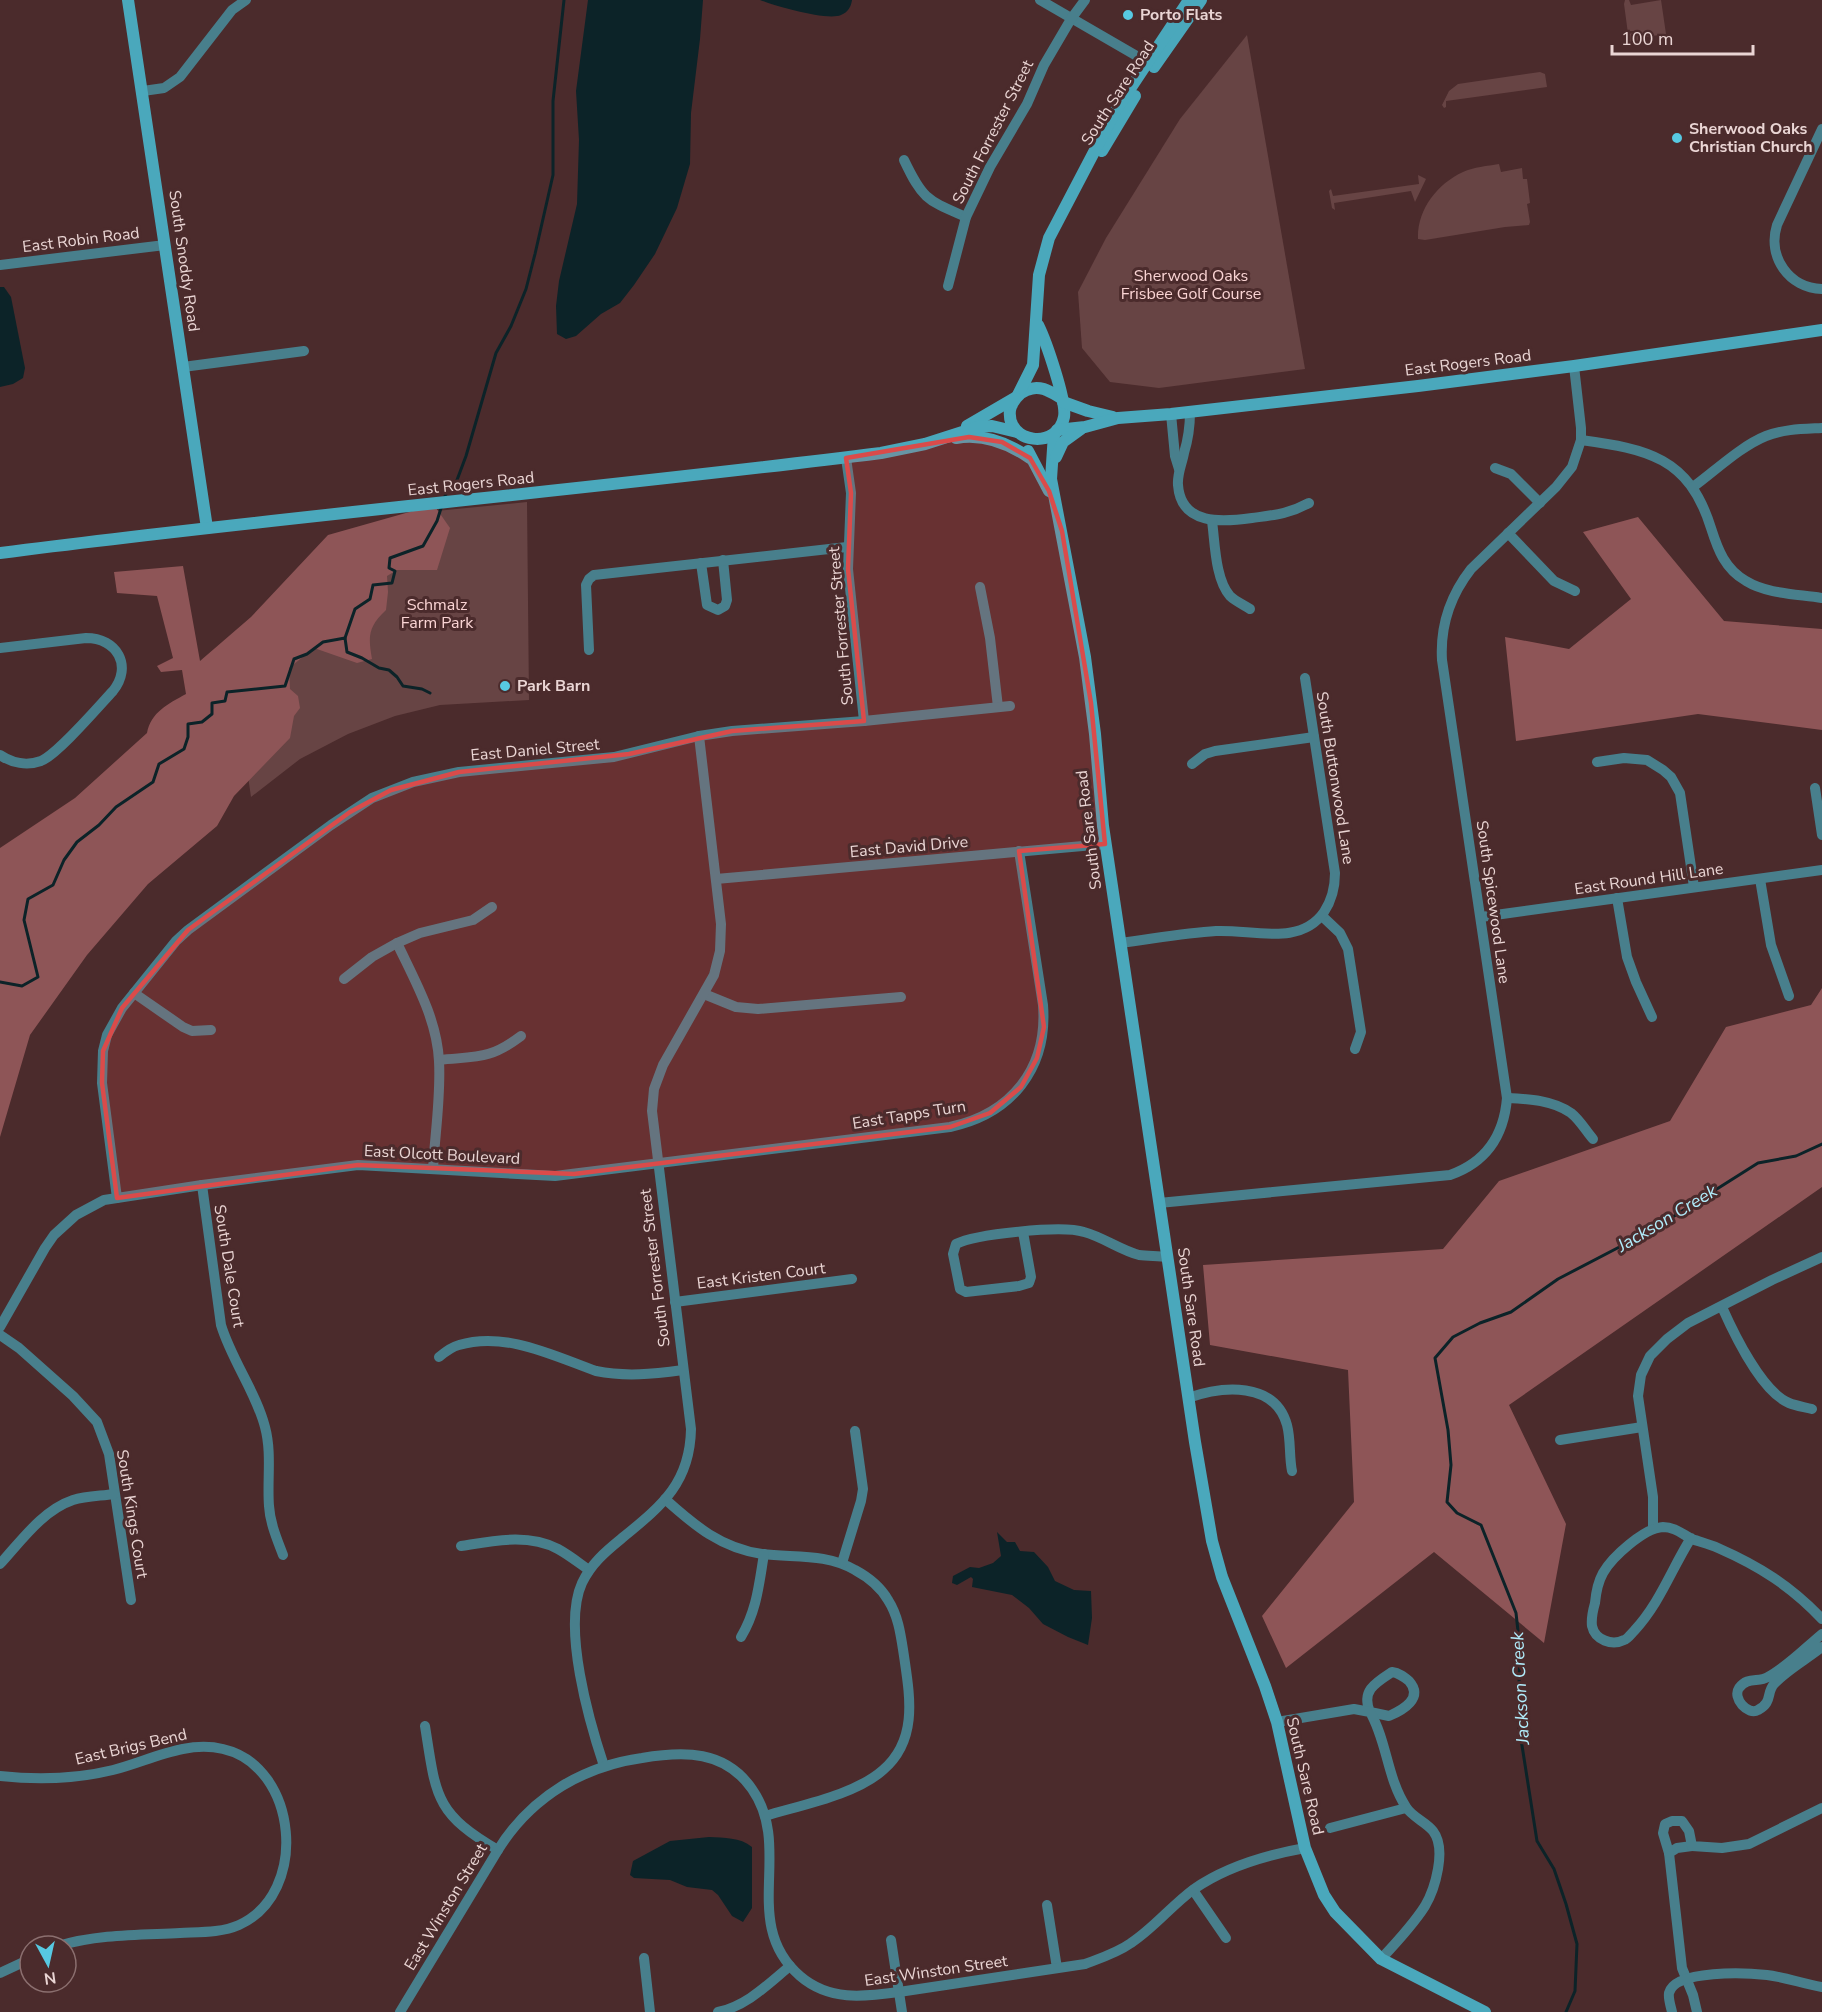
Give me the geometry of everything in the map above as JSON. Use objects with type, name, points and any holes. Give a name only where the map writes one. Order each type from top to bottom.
[{"type":"main road","name":"South Snoddy Road","points":[[128,0],[207,528]]},
{"type":"main road","name":"South Sare Road","points":[[1151,64],[1157,46],[1189,0]]},
{"type":"main road","name":"South Sare Road","points":[[1017,397],[1033,365],[1039,276],[1049,238],[1085,173],[1104,132],[1151,64],[1201,0]]},
{"type":"main road","name":"South Sare Road","points":[[1037,321],[1062,400]]},
{"type":"main road","name":"East Rogers Road","points":[[1056,432],[1118,418],[1190,412],[1574,366],[1822,330]]},
{"type":"main road","points":[[1040,388],[1062,400],[1064,416],[1056,432],[1040,440],[1032,439],[1019,433],[1013,426],[1010,412],[1017,397],[1026,390],[1040,388]]},
{"type":"main road","name":"East Rogers Road","points":[[944,437],[1017,397]]},
{"type":"main road","name":"East Rogers Road","points":[[1062,400],[1088,411],[1118,418]]},
{"type":"main road","name":"East Rogers Road","points":[[0,553],[846,458],[926,444],[985,426],[1019,433]]},
{"type":"main road","points":[[1051,472],[1062,442],[1085,427]]},
{"type":"main road","name":"South Sare Road","points":[[1056,432],[1051,472],[1056,509],[1086,669],[1095,734],[1105,844],[1188,1398],[1212,1541],[1222,1577],[1277,1722],[1305,1848],[1316,1878],[1335,1912],[1381,1959],[1485,2012]]},
{"type":"main road","name":"South Sare Road","points":[[1019,433],[1056,509]]},
{"type":"main road","points":[[926,444],[961,437],[983,438],[1008,444],[1030,458]]},
{"type":"street","points":[[142,91],[164,88],[180,77],[232,10],[246,0]]},
{"type":"street","points":[[1040,0],[1151,64]]},
{"type":"street","name":"South Forrester Street","points":[[948,286],[966,217],[990,167],[1027,104],[1044,65],[1085,0]]},
{"type":"street","points":[[1822,129],[1777,225],[1774,240],[1777,259],[1788,274],[1808,288],[1822,289]]},
{"type":"street","points":[[904,160],[924,196],[966,217]]},
{"type":"street","name":"East Robin Road","points":[[0,265],[165,244]]},
{"type":"street","points":[[183,368],[304,351]]},
{"type":"street","name":"South Spicewood Lane","points":[[1159,1203],[1450,1175],[1469,1166],[1490,1147],[1504,1120],[1507,1098],[1442,660],[1442,642],[1448,612],[1457,590],[1471,569],[1569,472],[1581,440],[1581,415],[1574,366]]},
{"type":"street","points":[[1190,412],[1178,485],[1185,504],[1196,515],[1212,521],[1225,521],[1292,512],[1309,503]]},
{"type":"street","points":[[1171,414],[1175,456],[1179,469]]},
{"type":"street","points":[[1693,487],[1754,442],[1767,436],[1782,431],[1822,428]]},
{"type":"street","points":[[1581,440],[1631,447],[1653,455],[1673,468],[1693,487],[1707,513],[1720,554],[1736,574],[1762,588],[1822,598]]},
{"type":"street","name":"South Forrester Street","points":[[846,458],[851,493],[848,569],[864,721]]},
{"type":"street","points":[[1495,468],[1511,474],[1540,503]]},
{"type":"street","points":[[1212,521],[1220,577],[1224,587],[1232,598],[1250,609]]},
{"type":"street","points":[[1508,532],[1554,580],[1575,591]]},
{"type":"street","points":[[589,650],[586,585],[594,575],[848,547]]},
{"type":"street","points":[[702,563],[707,606],[718,609],[725,606],[727,600],[723,560]]},
{"type":"street","points":[[980,587],[990,638],[998,707]]},
{"type":"street","points":[[0,648],[86,638],[98,639],[116,651],[123,671],[113,691],[48,757],[30,763],[16,762],[0,755]]},
{"type":"street","name":"South Buttonwood Lane","points":[[1305,678],[1335,873],[1332,898],[1322,916]]},
{"type":"street","name":"East Daniel Street","points":[[117,1198],[101,1067],[107,1035],[114,1020],[176,941],[188,930],[372,798],[413,782],[436,776],[614,757],[699,736],[732,731],[864,721],[1010,706]]},
{"type":"street","name":"South Forrester Street","points":[[604,1766],[586,1709],[575,1622],[577,1597],[598,1559],[665,1499],[681,1478],[686,1468],[691,1444],[652,1111],[656,1082],[663,1065],[714,975],[720,951],[721,924],[699,736]]},
{"type":"street","points":[[1192,764],[1205,754],[1215,751],[1314,736]]},
{"type":"street","points":[[1597,762],[1624,758],[1647,760],[1671,777],[1680,793],[1694,887]]},
{"type":"street","points":[[1815,788],[1822,835]]},
{"type":"street","name":"East David Drive","points":[[716,879],[1105,844]]},
{"type":"street","name":"East Tapps Turn","points":[[658,1164],[950,1127],[967,1124],[999,1107],[1021,1087],[1031,1073],[1044,1027],[1019,852]]},
{"type":"street","name":"East Round Hill Lane","points":[[1481,917],[1822,870]]},
{"type":"street","points":[[1760,879],[1771,945],[1789,996]]},
{"type":"street","points":[[1617,898],[1627,957],[1652,1017]]},
{"type":"street","points":[[344,979],[372,957],[397,943],[420,933],[473,920],[492,907]]},
{"type":"street","points":[[1120,943],[1220,930],[1285,934],[1304,929],[1322,916],[1340,933],[1348,949],[1361,1032],[1355,1049]]},
{"type":"street","points":[[397,943],[425,1003],[434,1030],[439,1060],[433,1169]]},
{"type":"street","points":[[134,993],[183,1027],[192,1031],[211,1030]]},
{"type":"street","points":[[704,994],[729,1005],[758,1010],[901,997]]},
{"type":"street","points":[[439,1060],[495,1053],[521,1036]]},
{"type":"street","points":[[1507,1098],[1527,1099],[1555,1105],[1577,1119],[1593,1138]]},
{"type":"street","name":"East Olcott Boulevard","points":[[0,1327],[45,1248],[60,1228],[96,1203],[202,1185],[358,1165],[555,1176],[658,1164]]},
{"type":"street","name":"South Dale Court","points":[[202,1185],[221,1325],[226,1342],[265,1427],[269,1456],[269,1507],[271,1521],[283,1555]]},
{"type":"street","points":[[1023,1232],[1031,1277],[1029,1283],[966,1292],[960,1289],[953,1254],[956,1244],[965,1239],[1023,1232],[1072,1229],[1086,1232],[1139,1254],[1167,1257]]},
{"type":"street","points":[[1653,1528],[1653,1497],[1638,1396],[1641,1375],[1650,1356],[1688,1323],[1822,1257]]},
{"type":"street","name":"East Kristen Court","points":[[675,1302],[852,1279]]},
{"type":"street","points":[[1722,1307],[1733,1332],[1762,1381],[1772,1392],[1789,1404],[1812,1409]]},
{"type":"street","name":"South Kings Court","points":[[0,1335],[19,1348],[64,1388],[97,1422],[109,1454],[131,1599]]},
{"type":"street","points":[[439,1357],[460,1344],[484,1341],[509,1342],[611,1374],[637,1375],[683,1370]]},
{"type":"street","points":[[1188,1398],[1236,1389],[1250,1390],[1263,1395],[1283,1416],[1288,1427],[1292,1471]]},
{"type":"street","points":[[1560,1440],[1642,1426]]},
{"type":"street","points":[[842,1563],[863,1488],[855,1431]]},
{"type":"street","points":[[0,1564],[44,1517],[57,1508],[73,1501],[114,1494]]},
{"type":"street","points":[[1653,1497],[1665,1527]]},
{"type":"street","points":[[665,1499],[692,1523],[715,1539],[738,1549],[842,1563],[876,1584],[893,1608],[899,1627],[910,1710],[907,1733],[890,1763],[870,1780],[856,1788],[765,1816]]},
{"type":"street","points":[[1691,1538],[1670,1580],[1640,1625],[1625,1640],[1606,1642],[1596,1636],[1592,1626],[1599,1581],[1611,1560],[1653,1528],[1665,1527],[1678,1530],[1762,1570],[1787,1585],[1822,1619]]},
{"type":"street","points":[[461,1546],[514,1539],[537,1541],[558,1549],[590,1570]]},
{"type":"street","points":[[741,1637],[751,1621],[755,1607],[764,1554]]},
{"type":"street","points":[[1822,1634],[1790,1666],[1773,1685],[1768,1703],[1752,1712],[1748,1711],[1739,1700],[1738,1689],[1749,1680],[1767,1678],[1790,1666],[1822,1647]]},
{"type":"street","points":[[1277,1722],[1354,1709],[1370,1712],[1389,1716],[1408,1705],[1414,1698],[1415,1691],[1411,1683],[1400,1673],[1392,1672],[1377,1682],[1366,1696],[1366,1703],[1370,1712],[1378,1726],[1385,1754],[1406,1808],[1434,1832],[1440,1855],[1436,1876],[1425,1905],[1381,1959]]},
{"type":"street","points":[[1761,1680],[1770,1691]]},
{"type":"street","points":[[425,1726],[434,1780],[447,1811],[464,1829],[498,1850]]},
{"type":"street","name":"East Brigs Bend","points":[[0,1776],[39,1779],[79,1776],[115,1769],[182,1749],[207,1747],[237,1753],[272,1784],[285,1827],[286,1849],[284,1872],[271,1899],[262,1909],[238,1925],[211,1932],[93,1938],[78,1941]]},
{"type":"street","name":"East Winston Street","points":[[400,2012],[498,1850],[516,1825],[544,1799],[578,1777],[604,1766],[670,1753],[708,1757],[726,1765],[746,1781],[759,1800],[765,1816],[770,1849],[769,1921],[776,1944],[790,1966],[814,1986],[836,1995],[858,1997],[899,1992],[1084,1964],[1122,1949],[1149,1929],[1193,1890],[1240,1865],[1305,1848]]},
{"type":"street","points":[[1330,1828],[1406,1808]]},
{"type":"street","points":[[1669,1853],[1677,1848],[1692,1846],[1722,1848],[1749,1844],[1822,1808]]},
{"type":"street","points":[[1692,1846],[1689,1831],[1682,1821],[1665,1824],[1663,1833],[1669,1853],[1682,1968],[1693,1995],[1696,2012]]},
{"type":"street","points":[[1193,1890],[1226,1938]]},
{"type":"street","points":[[1047,1905],[1057,1968]]},
{"type":"street","points":[[891,1940],[902,2012]]},
{"type":"street","points":[[644,1958],[650,2012]]},
{"type":"street","points":[[0,1973],[18,1965]]},
{"type":"street","points":[[718,2012],[735,2007],[750,1998],[790,1966]]},
{"type":"street","points":[[1672,2012],[1669,1993],[1674,1985],[1687,1979],[1735,1973],[1769,1975],[1822,1987]]},
{"type":"highlighted area","points":[[969,437],[1002,442],[1030,458],[1049,491],[1062,531],[1091,703],[1105,844],[1019,851],[1044,1027],[1037,1058],[1021,1087],[990,1113],[950,1127],[574,1174],[358,1165],[117,1198],[102,1083],[103,1051],[122,1008],[188,930],[350,812],[391,790],[459,772],[629,754],[732,731],[864,721],[848,569],[851,493],[846,458]]},
{"type":"green space","points":[[1625,0],[1629,0],[1631,5],[1661,0],[1666,34],[1639,38],[1635,45],[1629,41],[1624,4]]},
{"type":"green space","name":"Sherwood Oaks Frisbee Golf Course","points":[[1247,35],[1305,369],[1159,388],[1110,382],[1082,348],[1078,292],[1106,238],[1180,119]]},
{"type":"green space","points":[[1540,72],[1545,74],[1547,87],[1446,101],[1444,108],[1442,105],[1449,91],[1458,84]]},
{"type":"green space","points":[[1499,164],[1501,172],[1522,168],[1523,179],[1527,179],[1530,203],[1527,204],[1529,225],[1425,240],[1418,239],[1425,208],[1445,183],[1467,170]]},
{"type":"green space","points":[[1418,175],[1426,179],[1415,202],[1411,191],[1334,203],[1335,210],[1332,208],[1329,191],[1331,189],[1333,196],[1419,184]]},
{"type":"green space","name":"Schmalz Farm Park","points":[[527,502],[529,700],[440,705],[395,716],[348,734],[300,759],[251,797],[235,685],[406,514]]},
{"type":"shaded area","points":[[434,505],[450,528],[437,570],[397,570],[387,576],[386,610],[371,632],[372,659],[357,663],[314,648],[289,668],[290,689],[298,696],[300,708],[294,716],[290,738],[234,796],[217,826],[148,884],[87,955],[30,1035],[0,1137],[0,848],[75,798],[147,733],[152,719],[161,709],[186,694],[182,670],[161,672],[157,666],[173,658],[157,596],[117,593],[114,572],[183,566],[200,661],[251,617],[328,535]]},
{"type":"shaded area","points":[[1638,517],[1724,621],[1822,629],[1822,730],[1698,714],[1516,741],[1505,637],[1569,649],[1631,599],[1583,532]]},
{"type":"shaded area","points":[[1822,988],[1822,1187],[1509,1405],[1566,1524],[1544,1643],[1434,1552],[1286,1668],[1262,1616],[1354,1502],[1348,1370],[1210,1345],[1203,1265],[1443,1249],[1499,1181],[1670,1121],[1726,1027],[1811,1005]]},
{"type":"water","points":[[588,0],[703,0],[691,113],[690,164],[677,208],[655,254],[620,303],[601,314],[576,336],[566,339],[557,334],[556,306],[559,281],[577,204],[579,140],[576,91]]},
{"type":"water","points":[[760,0],[852,0],[850,7],[841,15],[825,16],[801,12]]},
{"type":"water","points":[[0,287],[4,287],[11,297],[25,368],[23,378],[13,384],[0,387]]},
{"type":"water","points":[[997,1532],[1007,1542],[1015,1542],[1020,1551],[1034,1552],[1048,1567],[1055,1581],[1074,1590],[1091,1591],[1092,1618],[1088,1645],[1043,1624],[1029,1608],[1012,1595],[972,1587],[971,1577],[957,1585],[952,1583],[953,1576],[970,1567],[979,1568],[993,1563],[1001,1556]]},
{"type":"water","points":[[709,1837],[737,1840],[752,1847],[752,1908],[743,1922],[732,1916],[712,1890],[687,1887],[670,1880],[634,1878],[630,1875],[633,1861],[670,1841]]},
{"type":"waterway","points":[[444,499],[448,488],[454,488],[466,456],[496,353],[511,326],[526,289],[535,254],[553,175],[553,101],[564,0]]},
{"type":"waterway","points":[[345,638],[355,609],[370,599],[373,585],[392,583],[395,571],[389,568],[390,558],[423,546],[437,521],[442,505]]},
{"type":"waterway","points":[[0,982],[22,986],[38,977],[24,920],[28,899],[53,885],[64,860],[77,842],[99,825],[116,807],[153,782],[159,764],[184,749],[188,737],[188,724],[202,722],[212,714],[212,703],[225,701],[227,692],[285,686],[294,659],[307,654],[323,642],[345,638],[347,652],[379,668],[389,670],[403,686],[422,689],[430,693]]},
{"type":"waterway","name":"Jackson Creek","points":[[1566,2012],[1575,1991],[1577,1944],[1554,1869],[1537,1841],[1518,1720],[1520,1649],[1516,1613],[1481,1525],[1457,1513],[1447,1502],[1451,1465],[1448,1430],[1435,1358],[1453,1337],[1480,1323],[1511,1312],[1558,1279],[1652,1230],[1758,1163],[1796,1156],[1822,1144]]},
{"type":"place","name":"Porto Flats","points":[[1128,15]]},
{"type":"place","name":"Sherwood Oaks Christian Church","points":[[1677,138]]},
{"type":"place","name":"Park Barn","points":[[505,686]]}]
